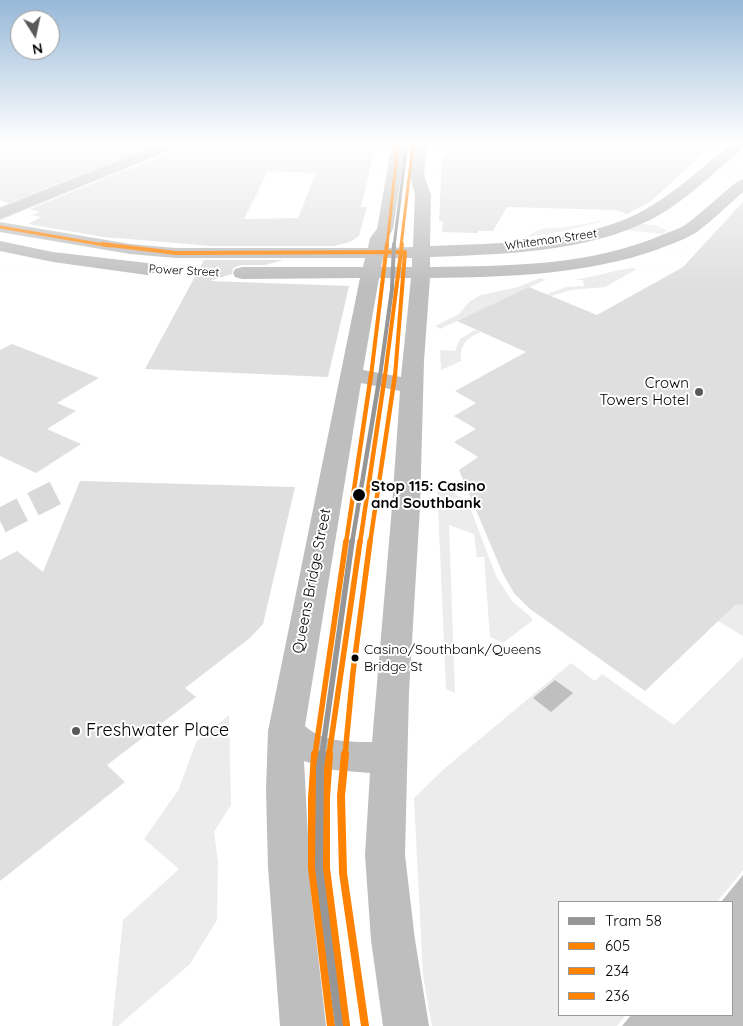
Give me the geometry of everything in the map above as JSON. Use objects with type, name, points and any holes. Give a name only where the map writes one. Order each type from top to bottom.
[{"type":"street","points":[[0,214],[57,191]]},
{"type":"street","name":"Queens Bridge Street","points":[[303,1026],[292,929],[285,770],[286,732],[291,693],[350,375],[372,263],[379,238],[385,229],[391,191]]},
{"type":"street","points":[[406,1026],[393,940],[386,864],[392,692],[421,272],[422,191]]},
{"type":"street","name":"Whiteman Street","points":[[372,263],[422,252],[492,249],[546,243],[611,231],[645,216],[682,191]]},
{"type":"street","name":"Whiteman Street","points":[[372,263],[421,272],[525,269],[580,263],[630,253],[690,229],[735,191]]},
{"type":"street","name":"Power Street","points":[[0,227],[156,252],[257,255],[372,263]]},
{"type":"street","name":"Power Street","points":[[0,246],[106,265],[162,271]]},
{"type":"street","name":"Power Street","points":[[228,273],[372,263]]},
{"type":"street","points":[[350,375],[368,376],[391,383],[412,384]]},
{"type":"street","points":[[286,732],[298,744],[344,757],[364,759],[390,757]]},
{"type":"shaded area","points":[[607,220],[565,231],[528,237],[532,233],[543,229]]},
{"type":"shaded area","points":[[641,224],[655,225],[668,231],[661,234],[626,230]]},
{"type":"shaded area","points":[[633,268],[637,269],[605,287],[571,290],[551,296],[547,294],[567,287],[584,286],[583,280],[577,279]]},
{"type":"shaded area","points":[[540,278],[545,280],[440,329],[435,326],[459,314],[470,301],[481,295],[518,287]]},
{"type":"shaded area","points":[[475,330],[481,332],[471,337],[465,343],[461,361],[441,370],[440,350],[455,351],[460,339]]},
{"type":"shaded area","points":[[437,483],[468,502],[496,576],[512,601],[532,618],[532,621],[503,643],[490,637],[484,557],[477,557],[474,534],[449,525],[455,693],[446,689]]},
{"type":"shaded area","points":[[709,601],[743,604],[743,636],[718,621]]},
{"type":"shaded area","points":[[743,657],[743,870],[718,901],[558,901],[558,1016],[625,1016],[617,1026],[432,1026],[423,975],[414,798],[445,768],[571,663],[595,681],[602,674],[674,725]]},
{"type":"shaded area","points":[[555,680],[573,693],[551,712],[533,698]]},
{"type":"shaded area","points":[[229,715],[231,805],[214,832],[218,862],[217,920],[190,964],[118,1026],[112,1026],[123,920],[179,869],[144,839],[179,789],[196,742]]},
{"type":"shaded area","points":[[743,875],[743,1026],[622,1026],[630,1016],[733,1016],[733,901],[722,901]]},
{"type":"building","points":[[0,191],[39,191],[9,203],[0,200]]},
{"type":"building","points":[[75,191],[258,191],[244,219],[298,218],[309,191],[365,191],[361,207],[367,207],[359,236],[350,242],[334,246],[211,246],[104,237],[28,224],[41,217],[32,215],[40,212],[30,209]]},
{"type":"building","points":[[440,191],[662,191],[651,201],[627,214],[616,210],[507,207],[493,231],[478,231],[478,233],[442,232],[443,221],[439,221]]},
{"type":"building","points":[[743,202],[743,604],[735,605],[645,691],[530,609],[514,593],[503,574],[459,470],[478,457],[454,442],[476,429],[454,416],[476,403],[455,391],[526,352],[457,321],[529,287],[597,315],[683,267]]},
{"type":"building","points":[[204,260],[284,260],[265,265],[241,265],[233,268],[232,274],[210,281],[349,286],[328,377],[145,369]]},
{"type":"building","points":[[12,344],[99,378],[57,403],[76,411],[47,429],[81,444],[36,473],[0,456],[0,350]]},
{"type":"building","points":[[80,481],[295,487],[263,624],[250,638],[185,688],[196,697],[107,765],[125,782],[0,881],[0,560],[17,551],[43,572]]},
{"type":"tunnel","points":[[0,521],[63,489]]},
{"type":"tram line","name":"58","points":[[339,1026],[319,868],[320,767],[359,495],[379,380],[392,289],[393,253],[401,191]]},
{"type":"transit line","name":"236","points":[[331,1026],[312,868],[312,798],[315,751],[377,334],[393,191]]},
{"type":"transit line","name":"234","points":[[346,1025],[326,868],[326,798],[329,752],[391,336],[408,191]]},
{"type":"transit line","name":"605","points":[[0,227],[130,249],[176,253],[405,252],[394,384],[372,526],[353,672],[341,796],[343,873],[365,1026]]},
{"type":"place","name":"Crown Towers Hotel","points":[[699,392]]},
{"type":"place","name":"Stop 115: Casino and Southbank","points":[[359,495]]},
{"type":"place","name":"Casino/Southbank/Queens Bridge St","points":[[355,658]]},
{"type":"place","name":"Freshwater Place","points":[[76,731]]}]
